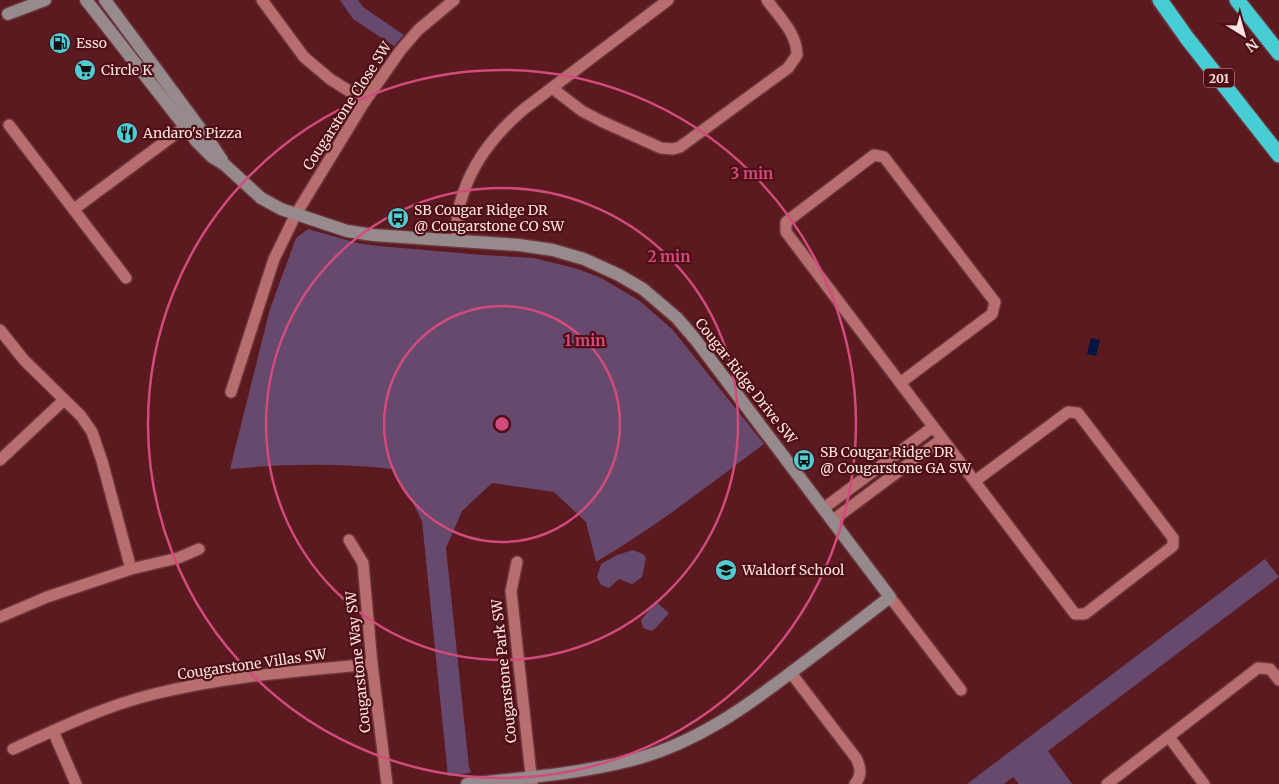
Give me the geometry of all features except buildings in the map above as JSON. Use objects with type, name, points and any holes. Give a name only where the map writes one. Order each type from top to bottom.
[{"type":"highway","name":"201","points":[[1160,0],[1187,38],[1279,155]]},
{"type":"highway","points":[[1237,0],[1279,53]]},
{"type":"street","points":[[4,17],[26,0]]},
{"type":"street","points":[[4,17],[45,0]]},
{"type":"street","name":"Cougar Ridge Drive SW","points":[[105,0],[146,65],[212,157],[225,165],[262,198],[296,214],[347,231],[373,235],[519,245],[553,250],[584,259],[619,275],[643,289],[677,318],[695,339],[890,597]]},
{"type":"street","points":[[262,0],[304,56],[330,79],[365,102]]},
{"type":"street","name":"Cougarstone Close SW","points":[[231,392],[274,259],[296,214],[365,102],[400,50],[418,30],[453,0]]},
{"type":"street","points":[[456,240],[462,195],[481,157],[505,125],[668,0]]},
{"type":"street","points":[[552,88],[568,101],[601,121],[661,148],[673,149],[680,147],[788,68],[797,56],[796,42],[793,35],[766,0]]},
{"type":"street","name":"Cougar Ridge Drive SW","points":[[85,1],[146,65]]},
{"type":"street","points":[[74,210],[189,124]]},
{"type":"street","points":[[9,125],[126,278]]},
{"type":"street","points":[[900,383],[992,314],[995,302],[884,157],[874,155],[786,222],[786,232],[932,427],[1075,614],[1085,614],[1173,546],[1173,538],[1078,413],[1068,412],[975,481]]},
{"type":"street","points":[[0,330],[24,360],[80,416],[92,432],[97,444],[131,569]]},
{"type":"street","points":[[0,460],[64,400]]},
{"type":"street","points":[[824,508],[932,427]]},
{"type":"street","points":[[833,520],[942,439]]},
{"type":"street","name":"Cougarstone Way SW","points":[[349,540],[363,563],[372,664],[387,784]]},
{"type":"street","points":[[0,617],[47,597],[131,569],[178,558],[199,549]]},
{"type":"street","name":"Cougarstone Park SW","points":[[517,562],[511,591],[532,780]]},
{"type":"street","points":[[467,784],[532,780],[633,760],[668,748],[716,725],[745,707],[890,597],[961,690]]},
{"type":"street","name":"Cougarstone Villas SW","points":[[13,749],[82,717],[113,706],[186,687],[274,674],[372,664]]},
{"type":"street","points":[[1107,784],[1258,668],[1270,669],[1279,680]]},
{"type":"street","points":[[791,672],[856,758],[860,766],[860,774],[855,784]]},
{"type":"street","points":[[52,731],[76,784]]},
{"type":"street","points":[[1169,736],[1204,784]]},
{"type":"shaded area","points":[[340,0],[358,0],[363,7],[404,35],[394,46],[353,19]]},
{"type":"shaded area","points":[[308,229],[357,243],[379,246],[534,258],[578,269],[601,278],[640,301],[673,330],[764,444],[660,521],[596,562],[586,522],[554,492],[492,483],[462,511],[446,548],[471,772],[469,773],[448,776],[422,521],[392,469],[311,465],[230,469],[270,309],[296,238]]},
{"type":"shaded area","points":[[633,550],[643,554],[646,558],[642,577],[632,584],[619,579],[609,588],[601,585],[597,577],[601,564],[617,555]]},
{"type":"shaded area","points":[[1265,559],[1279,577],[1048,751],[1072,784],[1019,784],[1013,777],[1004,784],[967,784]]},
{"type":"shaded area","points":[[656,602],[669,613],[651,631],[643,628],[641,620]]},
{"type":"water","points":[[1091,338],[1100,340],[1096,356],[1087,354]]},
{"type":"place","name":"Esso","points":[[60,43]]},
{"type":"place","name":"Circle K","points":[[85,70]]},
{"type":"place","name":"Andaro's Pizza","points":[[127,133]]},
{"type":"place","name":"SB Cougar Ridge DR @ Cougarstone CO SW","points":[[398,218]]},
{"type":"place","name":"SB Cougar Ridge DR @ Cougarstone GA SW","points":[[804,460]]},
{"type":"place","name":"Waldorf School","points":[[726,570]]}]
